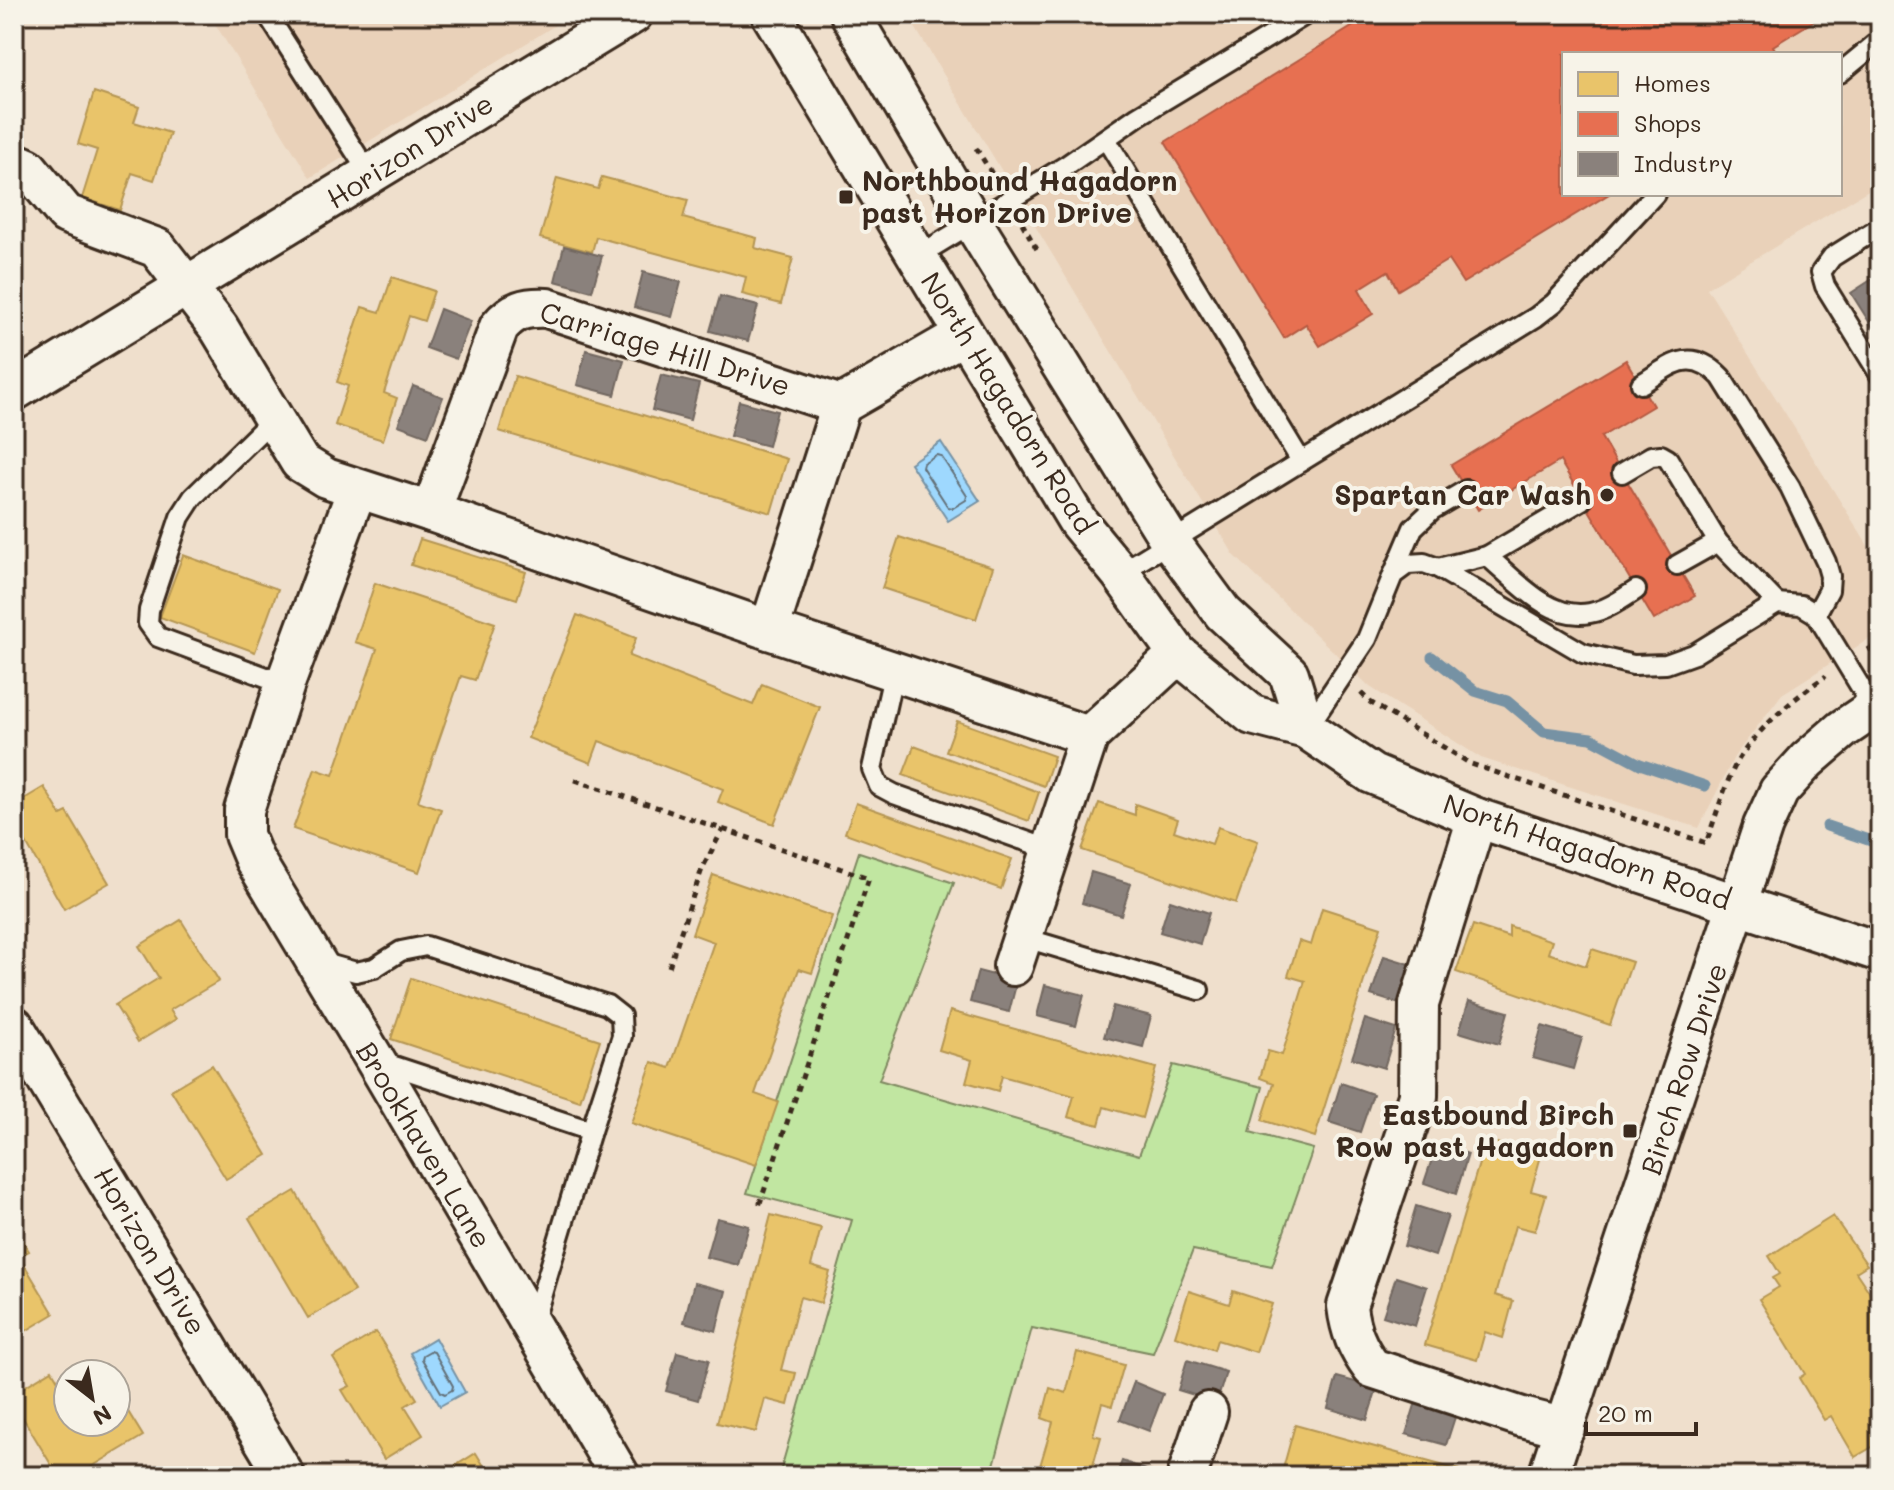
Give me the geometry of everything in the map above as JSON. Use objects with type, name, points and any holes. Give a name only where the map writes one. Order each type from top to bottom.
[{"type":"street","name":"Horizon Drive","points":[[14,391],[633,14]]},
{"type":"street","name":"North Hagadorn Road","points":[[771,14],[1078,522],[1120,573],[1178,654],[1252,715],[1306,729],[1372,774],[1477,818],[1880,952]]},
{"type":"street","points":[[850,14],[973,223],[1170,541],[1223,613],[1289,674],[1306,729]]},
{"type":"street","points":[[14,162],[28,168],[66,214],[157,248],[219,328],[300,462],[326,478],[1089,736]]},
{"type":"street","name":"Carriage Hill Drive","points":[[431,512],[499,327],[510,314],[528,307],[547,308],[841,405]]},
{"type":"street","points":[[769,630],[841,405],[963,335]]},
{"type":"street","points":[[285,684],[357,489]]},
{"type":"street","points":[[1017,951],[1089,736],[1178,654]]},
{"type":"street","name":"Brookhaven Lane","points":[[285,684],[244,810],[244,835],[254,859],[620,1476]]},
{"type":"street","name":"Birch Row Drive","points":[[1548,1476],[1763,826],[1779,791],[1807,760],[1843,729],[1877,706]]},
{"type":"street","points":[[1477,818],[1419,1004],[1418,1096],[1347,1306],[1349,1327],[1358,1350],[1372,1368],[1565,1428]]},
{"type":"street","name":"Horizon Drive","points":[[14,1026],[285,1476]]},
{"type":"street","points":[[1187,1476],[1208,1412]]},
{"type":"lane","points":[[267,14],[370,175]]},
{"type":"lane","points":[[916,257],[1138,116],[1307,14]]},
{"type":"lane","points":[[1842,71],[1880,40]]},
{"type":"lane","points":[[1106,139],[1301,461]]},
{"type":"lane","points":[[1120,573],[1536,317],[1554,303],[1653,196]]},
{"type":"lane","points":[[1880,227],[1832,257],[1821,272],[1825,286],[1880,375]]},
{"type":"lane","points":[[1641,384],[1676,363],[1692,360],[1709,365],[1721,377],[1790,487],[1826,562],[1830,576],[1829,590],[1816,614]]},
{"type":"lane","points":[[274,418],[193,497],[180,517],[149,610],[148,623],[158,637],[285,684]]},
{"type":"lane","points":[[1622,473],[1651,456],[1661,455],[1668,459],[1718,542],[1777,603]]},
{"type":"lane","points":[[1306,729],[1367,639],[1413,528],[1432,510],[1466,490]]},
{"type":"lane","points":[[1438,568],[1487,556],[1582,500]]},
{"type":"lane","points":[[1677,565],[1718,542]]},
{"type":"lane","points":[[1487,556],[1546,605],[1564,612],[1588,614],[1636,590]]},
{"type":"lane","points":[[1393,575],[1408,564],[1424,563],[1438,568],[1583,653],[1633,665],[1666,664],[1694,654],[1777,603],[1801,605],[1816,614],[1877,706]]},
{"type":"lane","points":[[894,671],[872,769],[879,786],[1051,850]]},
{"type":"lane","points":[[315,961],[356,972],[374,968],[401,951],[426,946],[607,1005],[621,1016],[622,1036],[532,1327]]},
{"type":"lane","points":[[1017,951],[1199,990]]},
{"type":"lane","points":[[375,1060],[591,1131]]},
{"type":"path","points":[[976,147],[1040,254]]},
{"type":"path","points":[[1343,675],[1370,702],[1471,764],[1706,843],[1738,762],[1770,722],[1801,692],[1880,643]]},
{"type":"path","points":[[575,780],[869,878],[758,1209]]},
{"type":"path","points":[[669,967],[702,869],[723,829]]},
{"type":"shaded area","points":[[209,14],[573,14],[310,178]]},
{"type":"shaded area","points":[[907,14],[1880,14],[1880,183],[1707,288],[1880,565],[1880,632],[1782,694],[1734,757],[1699,828],[1481,758],[1370,687],[1234,555]]},
{"type":"green space","points":[[859,852],[954,883],[879,1080],[1139,1155],[1173,1065],[1263,1087],[1250,1132],[1313,1149],[1272,1266],[1193,1250],[1153,1353],[1032,1328],[991,1476],[779,1476],[852,1220],[747,1193]]},
{"type":"water","points":[[941,442],[980,501],[948,521],[910,463]]},
{"type":"water","points":[[435,1338],[465,1392],[440,1406],[410,1353]]},
{"type":"building: Homes","points":[[94,92],[139,107],[134,122],[170,133],[154,180],[132,173],[120,210],[82,198],[97,150],[78,144]]},
{"type":"building: Homes","points":[[602,177],[688,200],[683,218],[757,238],[755,248],[793,258],[781,304],[742,294],[746,277],[596,237],[592,252],[540,238],[557,178],[598,189]]},
{"type":"building: Homes","points":[[392,277],[434,291],[424,321],[409,316],[384,393],[397,398],[383,440],[335,425],[348,386],[337,382],[362,307],[380,312]]},
{"type":"building: Homes","points":[[515,376],[787,459],[771,513],[499,431]]},
{"type":"building: Homes","points":[[899,537],[993,567],[976,619],[882,588]]},
{"type":"building: Homes","points":[[420,539],[526,572],[517,599],[411,565]]},
{"type":"building: Homes","points":[[183,555],[278,589],[255,652],[160,617]]},
{"type":"building: Homes","points":[[375,583],[495,623],[475,680],[461,676],[418,801],[441,809],[419,872],[293,829],[315,769],[333,775],[377,649],[355,642]]},
{"type":"building: Homes","points":[[577,615],[636,638],[629,656],[753,705],[762,684],[820,707],[774,824],[718,802],[723,789],[599,741],[591,763],[528,738]]},
{"type":"building: Homes","points":[[957,721],[1054,756],[1044,786],[946,751]]},
{"type":"building: Homes","points":[[914,746],[1039,792],[1029,821],[903,775]]},
{"type":"building: Homes","points":[[44,787],[61,815],[67,812],[109,883],[64,909],[14,822],[14,805]]},
{"type":"building: Homes","points":[[856,803],[1012,859],[1001,889],[845,833]]},
{"type":"building: Homes","points":[[1099,803],[1135,815],[1135,804],[1178,819],[1174,831],[1212,844],[1218,827],[1258,841],[1236,903],[1082,850]]},
{"type":"building: Homes","points":[[713,875],[832,916],[812,973],[799,969],[755,1094],[778,1102],[756,1165],[631,1123],[652,1062],[670,1068],[714,942],[692,934]]},
{"type":"building: Homes","points":[[1322,908],[1381,927],[1315,1137],[1262,1120],[1274,1083],[1260,1078],[1268,1051],[1282,1055],[1305,981],[1288,976],[1299,941],[1311,945]]},
{"type":"building: Homes","points":[[181,920],[219,981],[170,1010],[176,1019],[138,1042],[115,1005],[159,978],[139,946]]},
{"type":"building: Homes","points":[[1473,925],[1509,937],[1509,926],[1552,941],[1548,953],[1586,966],[1592,949],[1632,962],[1610,1025],[1456,972]]},
{"type":"building: Homes","points":[[411,978],[600,1040],[580,1101],[391,1039]]},
{"type":"building: Homes","points":[[950,1011],[1156,1068],[1142,1118],[1104,1107],[1099,1125],[1068,1117],[1074,1096],[1002,1076],[998,1091],[966,1082],[972,1060],[939,1050]]},
{"type":"building: Homes","points":[[212,1065],[267,1155],[226,1179],[171,1090]]},
{"type":"building: Homes","points":[[1486,1140],[1541,1156],[1531,1191],[1546,1195],[1535,1231],[1515,1226],[1495,1295],[1513,1301],[1503,1338],[1485,1332],[1477,1360],[1425,1345]]},
{"type":"building: Homes","points":[[295,1191],[354,1291],[308,1318],[249,1218]]},
{"type":"building: Homes","points":[[771,1215],[821,1228],[811,1266],[830,1272],[821,1303],[800,1297],[781,1370],[796,1373],[788,1405],[765,1399],[756,1432],[717,1423]]},
{"type":"building: Homes","points":[[1833,1216],[1867,1265],[1856,1272],[1880,1308],[1880,1448],[1876,1445],[1855,1457],[1831,1416],[1824,1420],[1799,1378],[1805,1374],[1759,1299],[1779,1287],[1773,1278],[1780,1274],[1769,1256]]},
{"type":"building: Homes","points":[[14,1226],[29,1251],[19,1256],[54,1314],[14,1338]]},
{"type":"building: Homes","points":[[1189,1291],[1229,1304],[1233,1291],[1272,1304],[1256,1352],[1217,1340],[1214,1350],[1175,1336]]},
{"type":"building: Homes","points":[[376,1332],[417,1399],[405,1406],[423,1435],[384,1459],[342,1390],[350,1386],[333,1358]]},
{"type":"building: Homes","points":[[1077,1352],[1124,1365],[1112,1406],[1102,1403],[1093,1435],[1101,1437],[1090,1476],[1037,1476],[1053,1422],[1042,1418],[1050,1388],[1066,1393]]},
{"type":"building: Homes","points":[[52,1370],[52,1438],[132,1438],[132,1418],[143,1436],[76,1476],[58,1476],[14,1403],[14,1393]]},
{"type":"building: Homes","points":[[1295,1425],[1459,1470],[1457,1476],[1281,1476]]},
{"type":"building: Homes","points":[[476,1453],[490,1476],[439,1476]]},
{"type":"building: Shops","points":[[1373,14],[1825,14],[1773,46],[1777,52],[1562,52],[1562,196],[1606,196],[1463,283],[1448,260],[1398,290],[1388,271],[1359,289],[1373,314],[1320,346],[1306,324],[1284,338],[1165,142]]},
{"type":"building: Shops","name":"Spartan Car Wash","points":[[1626,360],[1653,406],[1601,437],[1695,596],[1654,620],[1560,461],[1478,510],[1451,465]]},
{"type":"building: Industry","points":[[564,246],[602,256],[592,291],[555,281]]},
{"type":"building: Industry","points":[[643,272],[681,282],[672,317],[634,307]]},
{"type":"building: Industry","points":[[1880,274],[1880,339],[1851,293]]},
{"type":"building: Industry","points":[[720,296],[758,306],[748,341],[710,331]]},
{"type":"building: Industry","points":[[440,309],[471,321],[456,359],[426,348]]},
{"type":"building: Industry","points":[[586,350],[624,360],[615,395],[577,385]]},
{"type":"building: Industry","points":[[661,375],[699,384],[690,420],[652,410]]},
{"type":"building: Industry","points":[[413,386],[443,397],[428,436],[398,425]]},
{"type":"building: Industry","points":[[739,401],[777,411],[768,446],[730,436]]},
{"type":"building: Industry","points":[[1091,872],[1131,884],[1121,915],[1082,903]]},
{"type":"building: Industry","points":[[1170,900],[1209,913],[1200,944],[1160,932]]},
{"type":"building: Industry","points":[[1384,956],[1416,966],[1403,1005],[1371,995]]},
{"type":"building: Industry","points":[[978,971],[1017,981],[1009,1012],[970,1002]]},
{"type":"building: Industry","points":[[1045,985],[1084,995],[1076,1026],[1037,1016]]},
{"type":"building: Industry","points":[[1469,1001],[1508,1012],[1499,1044],[1459,1032]]},
{"type":"building: Industry","points":[[1113,1006],[1151,1016],[1143,1047],[1104,1037]]},
{"type":"building: Industry","points":[[1365,1019],[1396,1029],[1384,1068],[1352,1058]]},
{"type":"building: Industry","points":[[1542,1026],[1582,1038],[1573,1069],[1533,1058]]},
{"type":"building: Industry","points":[[1341,1083],[1373,1094],[1360,1132],[1329,1122]]},
{"type":"building: Industry","points":[[1437,1144],[1468,1154],[1456,1194],[1424,1183]]},
{"type":"building: Industry","points":[[1416,1206],[1448,1216],[1435,1256],[1404,1246]]},
{"type":"building: Industry","points":[[717,1218],[749,1226],[738,1265],[706,1257]]},
{"type":"building: Industry","points":[[1396,1277],[1427,1287],[1415,1326],[1383,1316]]},
{"type":"building: Industry","points":[[694,1283],[726,1291],[716,1331],[684,1322]]},
{"type":"building: Industry","points":[[677,1352],[709,1360],[698,1400],[666,1391]]},
{"type":"building: Industry","points":[[1187,1360],[1226,1372],[1217,1402],[1178,1390]]},
{"type":"building: Industry","points":[[1337,1377],[1377,1388],[1367,1420],[1328,1408]]},
{"type":"building: Industry","points":[[1134,1382],[1163,1394],[1149,1431],[1120,1420]]},
{"type":"building: Industry","points":[[1416,1402],[1456,1414],[1446,1445],[1406,1434]]},
{"type":"building: Industry","points":[[1122,1461],[1152,1472],[1150,1476],[1116,1476]]},
{"type":"waterway","points":[[1432,657],[1475,691],[1507,701],[1544,732],[1591,738],[1640,764],[1705,786]]},
{"type":"waterway","points":[[1827,826],[1880,844]]},
{"type":"place","name":"Northbound Hagadorn past Horizon Drive","points":[[846,197]]},
{"type":"place","name":"Spartan Car Wash","points":[[1607,495]]},
{"type":"place","name":"Eastbound Birch Row past Hagadorn","points":[[1630,1131]]}]
